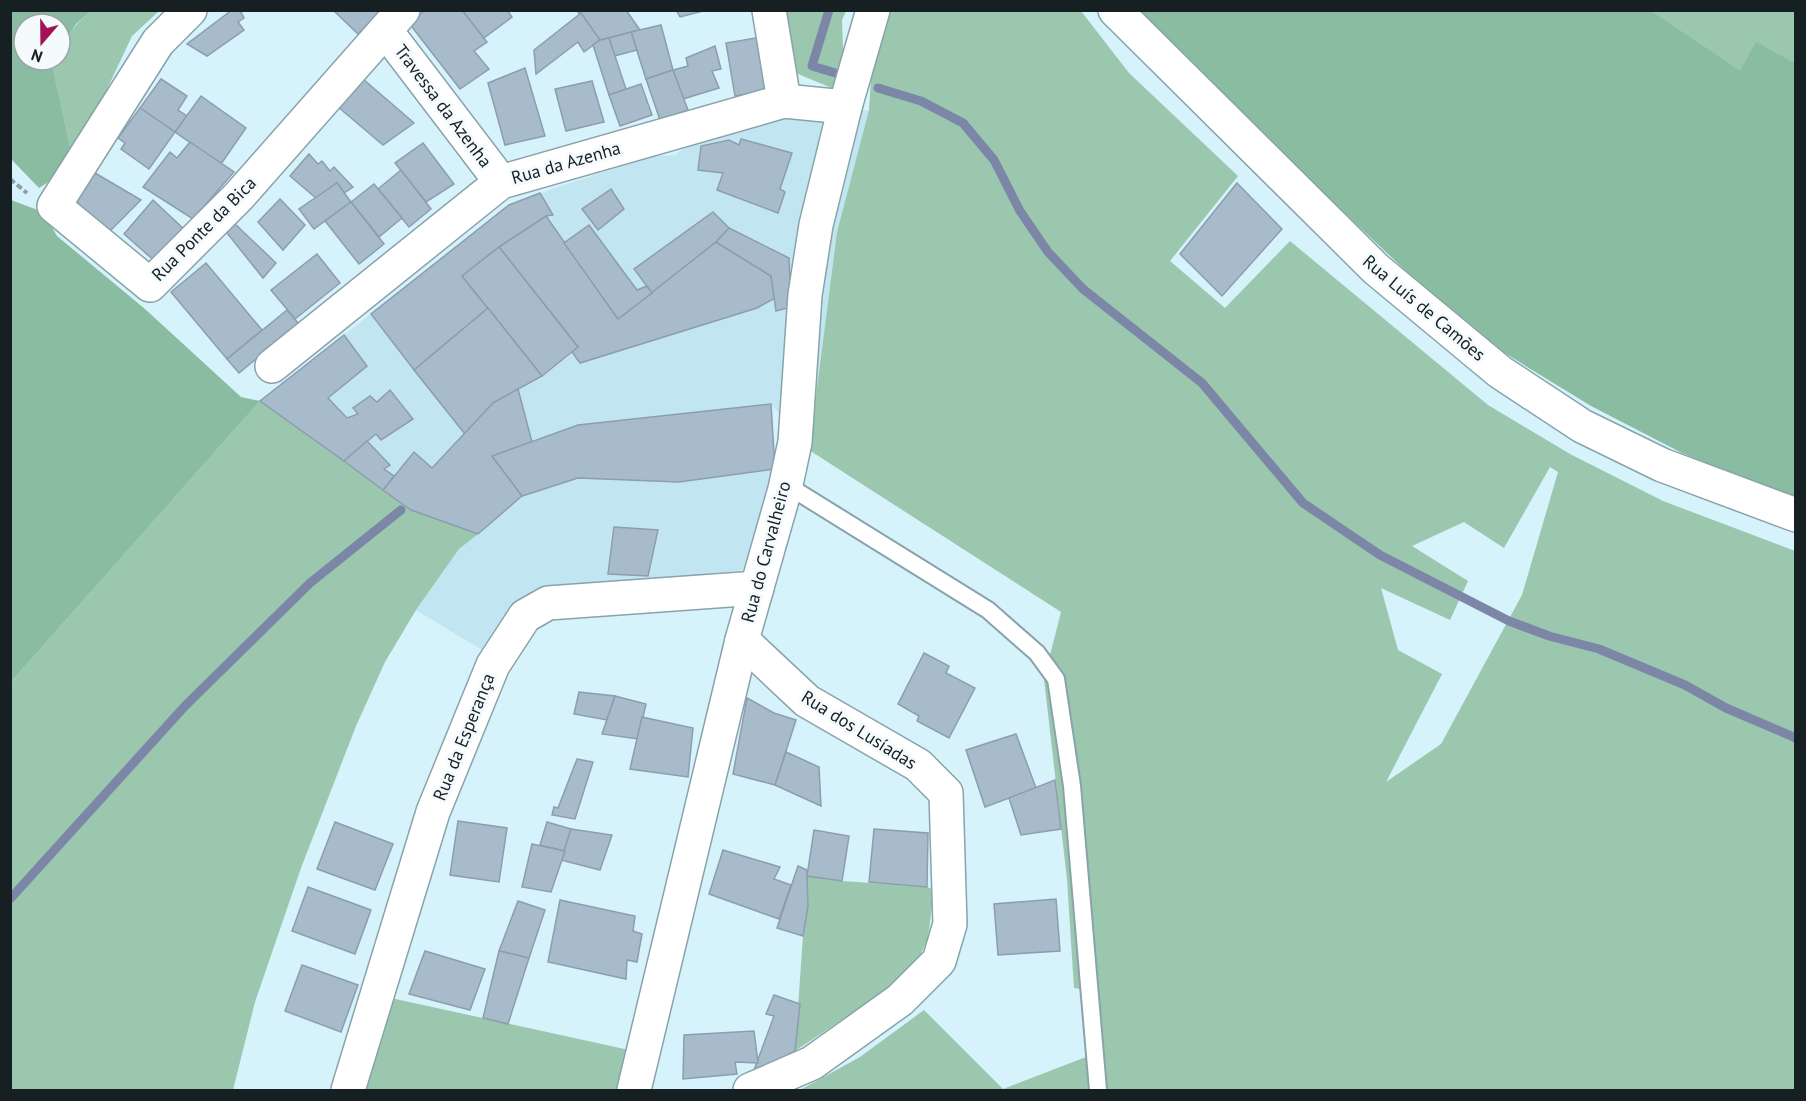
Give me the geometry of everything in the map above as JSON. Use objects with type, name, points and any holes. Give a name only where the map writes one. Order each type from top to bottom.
[{"type":"street","name":"Rua Ponte da Bica","points":[[190,10],[158,42],[54,206],[150,285],[239,196],[394,21]]},
{"type":"street","points":[[769,10],[784,101]]},
{"type":"street","name":"Rua do Carvalheiro","points":[[634,1090],[742,640],[795,442],[806,295],[816,225],[845,107],[873,10]]},
{"type":"street","name":"Rua Luís de Camões","points":[[1115,10],[1376,269],[1500,372],[1582,426],[1662,465],[1796,515]]},
{"type":"street","name":"Travessa da Azenha","points":[[394,21],[501,182]]},
{"type":"street","name":"Rua da Azenha","points":[[272,366],[501,182],[784,101],[845,107]]},
{"type":"street","name":"Rua da Esperança","points":[[348,1090],[433,812],[493,665],[525,616],[548,603],[757,588]]},
{"type":"street","name":"Rua dos Lusíadas","points":[[742,640],[807,701],[918,765],[945,792],[950,924],[939,961],[900,1000],[812,1063],[750,1090]]},
{"type":"lane","points":[[785,484],[988,610],[1037,653],[1056,679],[1072,786],[1098,1090]]},
{"type":"shaded area","points":[[869,110],[837,232],[809,450],[772,405],[775,469],[756,538],[742,570],[538,593],[487,653],[416,610],[459,549],[477,534],[411,510],[260,401],[509,205],[653,156],[675,155],[697,139],[738,122]]},
{"type":"green space","points":[[10,11],[91,11],[72,30],[72,12],[12,12],[12,72],[54,72],[74,165],[39,188],[11,159]]},
{"type":"green space","points":[[91,11],[159,11],[132,36],[74,165],[53,72],[72,72],[72,31]]},
{"type":"green space","points":[[785,11],[846,11],[842,20],[843,50],[839,84],[834,89],[791,71]]},
{"type":"green space","points":[[889,11],[1081,11],[1129,73],[1238,176],[1170,261],[1225,308],[1290,241],[1488,405],[1570,454],[1663,501],[1795,551],[1795,1090],[800,1090],[860,1057],[924,1010],[1003,1089],[1104,1050],[1097,992],[1074,988],[1067,879],[1044,679],[1061,612],[809,450],[837,232],[869,110],[873,49]],"holes":[[[1550,467],[1558,472],[1522,595],[1441,744],[1386,782],[1442,674],[1398,650],[1381,588],[1450,620],[1468,581],[1412,546],[1464,522],[1504,548]]]},
{"type":"green space","points":[[1136,11],[1652,11],[1740,71],[1756,42],[1795,63],[1795,499],[1682,453],[1591,406],[1503,352],[1425,289],[1160,38]]},
{"type":"green space","points":[[1652,11],[1795,11],[1795,63],[1756,43],[1740,72]]},
{"type":"green space","points":[[11,200],[43,212],[57,236],[145,309],[241,397],[260,401],[11,682]]},
{"type":"green space","points":[[260,401],[411,510],[478,534],[459,549],[416,610],[385,662],[356,726],[301,868],[255,1002],[233,1090],[11,1090],[11,682]]},
{"type":"green space","points":[[807,876],[927,887],[934,890],[928,938],[913,972],[795,1051],[803,936],[808,906]]},
{"type":"green space","points":[[391,998],[629,1050],[620,1090],[362,1090]]},
{"type":"building","points":[[232,10],[240,10],[244,18],[238,22],[244,30],[207,56],[187,44]]},
{"type":"building","points":[[333,10],[378,10],[381,12],[358,34]]},
{"type":"building","points":[[425,10],[462,10],[487,42],[474,51],[489,69],[460,89],[409,23]]},
{"type":"building","points":[[462,10],[507,10],[512,17],[484,38]]},
{"type":"building","points":[[626,10],[640,30],[600,40],[577,11]]},
{"type":"building","points":[[676,10],[707,10],[680,17]]},
{"type":"building","points":[[581,13],[600,40],[584,52],[578,42],[536,74],[534,50]]},
{"type":"building","points":[[661,25],[673,70],[646,79],[631,32]]},
{"type":"building","points":[[631,32],[637,50],[614,56],[609,38]]},
{"type":"building","points":[[761,37],[771,90],[735,96],[726,43]]},
{"type":"building","points":[[609,38],[626,89],[609,95],[593,45]]},
{"type":"building","points":[[715,46],[721,69],[712,71],[719,88],[683,99],[673,70],[688,66],[686,58]]},
{"type":"building","points":[[525,68],[545,136],[505,145],[488,83]]},
{"type":"building","points":[[673,70],[688,110],[660,120],[646,79]]},
{"type":"building","points":[[161,79],[187,96],[178,110],[187,116],[175,132],[140,108]]},
{"type":"building","points":[[363,79],[414,123],[383,145],[337,106]]},
{"type":"building","points":[[592,81],[604,122],[566,131],[555,89]]},
{"type":"building","points":[[641,84],[652,115],[620,126],[609,95]]},
{"type":"building","points":[[201,96],[246,128],[221,164],[175,132]]},
{"type":"building","points":[[140,108],[175,132],[149,169],[121,149],[125,143],[118,138]]},
{"type":"building","points":[[741,139],[792,153],[780,189],[785,192],[778,213],[717,190],[723,173],[698,170],[701,146],[729,140],[739,145]]},
{"type":"building","points":[[190,142],[234,172],[193,219],[143,187],[170,152],[177,158]]},
{"type":"building","points":[[423,143],[454,184],[426,202],[395,163]]},
{"type":"building","points":[[309,154],[318,164],[322,161],[330,171],[334,167],[353,187],[344,193],[337,183],[316,198],[290,176]]},
{"type":"building","points":[[401,170],[431,209],[409,227],[378,189]]},
{"type":"building","points":[[95,173],[141,200],[108,233],[74,205]]},
{"type":"building","points":[[337,183],[351,202],[314,229],[299,209]]},
{"type":"building","points":[[1237,183],[1282,229],[1222,296],[1180,254]]},
{"type":"building","points":[[374,184],[402,218],[379,237],[351,202]]},
{"type":"building","points":[[611,189],[624,209],[598,230],[582,209]]},
{"type":"building","points":[[540,193],[553,215],[546,216],[499,247],[462,276],[488,308],[414,370],[371,314],[509,205]]},
{"type":"building","points":[[280,199],[305,225],[283,250],[258,222]]},
{"type":"building","points":[[153,200],[186,231],[157,263],[124,234]]},
{"type":"building","points":[[351,202],[384,244],[359,264],[325,221]]},
{"type":"building","points":[[713,212],[729,228],[716,242],[652,293],[634,269]]},
{"type":"building","points":[[546,216],[618,319],[716,242],[771,276],[775,298],[757,308],[580,363],[572,352],[578,347],[499,247]]},
{"type":"building","points":[[233,222],[276,263],[263,278],[227,233]]},
{"type":"building","points":[[589,225],[637,290],[647,286],[652,293],[618,319],[564,243]]},
{"type":"building","points":[[729,228],[789,258],[791,307],[776,311],[771,276],[716,242]]},
{"type":"building","points":[[499,247],[578,347],[542,376],[462,276]]},
{"type":"building","points":[[317,254],[340,283],[295,319],[271,290]]},
{"type":"building","points":[[206,263],[262,330],[227,359],[171,292]]},
{"type":"building","points":[[488,308],[542,376],[493,403],[465,434],[414,370]]},
{"type":"building","points":[[287,310],[299,324],[239,373],[227,359]]},
{"type":"building","points":[[344,335],[367,366],[328,398],[347,418],[358,414],[353,408],[370,396],[377,402],[390,390],[413,419],[381,440],[376,434],[344,461],[260,401]]},
{"type":"building","points":[[518,389],[532,442],[492,456],[522,496],[478,534],[411,510],[383,490],[414,452],[432,468],[493,403]]},
{"type":"building","points":[[771,404],[775,469],[679,482],[578,478],[522,496],[492,456],[578,425]]},
{"type":"building","points":[[367,441],[390,465],[384,469],[394,476],[383,490],[344,461]]},
{"type":"building","points":[[614,527],[658,530],[648,576],[608,574]]},
{"type":"building","points":[[924,653],[949,666],[946,673],[975,688],[949,738],[917,721],[919,716],[898,704]]},
{"type":"building","points":[[579,692],[615,696],[607,720],[574,714]]},
{"type":"building","points":[[615,696],[646,704],[638,739],[602,734]]},
{"type":"building","points":[[747,698],[774,713],[796,720],[775,785],[733,774]]},
{"type":"building","points":[[642,717],[693,728],[688,777],[630,769]]},
{"type":"building","points":[[1016,734],[1036,788],[985,807],[966,750]]},
{"type":"building","points":[[786,752],[819,767],[821,806],[775,785]]},
{"type":"building","points":[[577,759],[593,762],[575,819],[552,815],[554,807],[558,808]]},
{"type":"building","points":[[1055,780],[1061,829],[1021,835],[1009,798]]},
{"type":"building","points":[[458,821],[507,828],[499,882],[450,875]]},
{"type":"building","points":[[335,822],[393,844],[375,890],[317,869]]},
{"type":"building","points":[[547,822],[571,829],[565,851],[540,845]]},
{"type":"building","points":[[571,829],[612,835],[600,870],[561,860]]},
{"type":"building","points":[[874,829],[928,833],[927,887],[869,882]]},
{"type":"building","points":[[814,830],[849,836],[842,881],[807,876]]},
{"type":"building","points":[[532,844],[565,851],[551,892],[522,887]]},
{"type":"building","points":[[723,850],[780,867],[774,879],[791,885],[779,919],[709,894]]},
{"type":"building","points":[[798,866],[807,870],[808,906],[803,936],[777,928]]},
{"type":"building","points":[[308,887],[371,910],[355,954],[292,931]]},
{"type":"building","points":[[1056,899],[1060,951],[998,955],[994,904]]},
{"type":"building","points":[[560,900],[635,916],[633,931],[642,934],[637,962],[627,960],[626,979],[548,962]]},
{"type":"building","points":[[518,901],[545,910],[529,958],[499,951]]},
{"type":"building","points":[[425,951],[485,969],[470,1010],[409,994]]},
{"type":"building","points":[[499,951],[529,958],[508,1024],[483,1018]]},
{"type":"building","points":[[302,965],[358,985],[341,1032],[285,1011]]},
{"type":"building","points":[[774,995],[800,1004],[795,1051],[753,1073],[774,1016],[766,1014]]},
{"type":"building","points":[[754,1031],[758,1063],[735,1062],[737,1074],[683,1079],[684,1035]]},
{"type":"waterway","points":[[829,10],[812,66],[842,75]]},
{"type":"waterway","points":[[878,88],[921,101],[963,123],[994,160],[1020,211],[1048,252],[1083,289],[1202,383],[1303,503],[1380,555],[1509,621],[1549,636],[1599,649],[1685,685],[1726,708],[1796,738]]},
{"type":"waterway","points":[[10,899],[185,706],[310,583],[401,510]]}]
